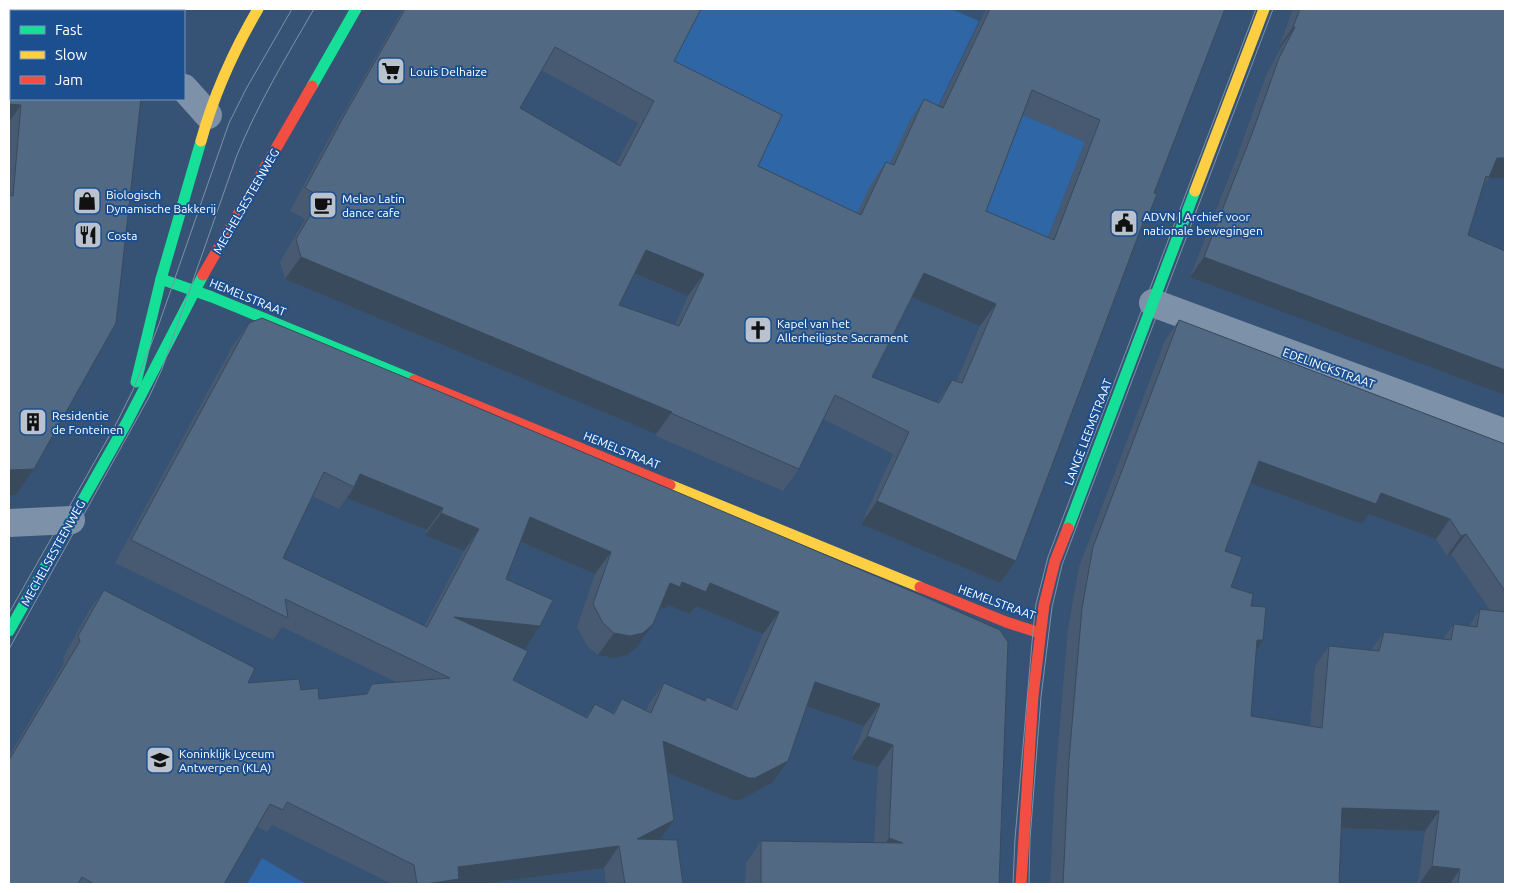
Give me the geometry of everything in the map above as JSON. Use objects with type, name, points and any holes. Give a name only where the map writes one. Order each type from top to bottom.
[{"type":"street","name":"MECHELSESTEENWEG","points":[[127,422],[161,279],[208,115],[239,41],[258,9]]},
{"type":"street","name":"MECHELSESTEENWEG","points":[[9,631],[127,422],[195,290],[356,9]]},
{"type":"street","name":"LANGE LEEMSTRAAT","points":[[1021,884],[1032,715],[1040,633],[1044,605],[1055,561],[1264,9]]},
{"type":"street","points":[[185,89],[208,115]]},
{"type":"street","name":"HEMELSTRAAT","points":[[161,279],[195,290],[1006,622],[1040,633]]},
{"type":"street","name":"EDELINCKSTRAAT","points":[[1153,303],[1505,433]]},
{"type":"street","points":[[9,523],[71,520]]},
{"type":"shaded area","points":[[702,9],[951,9],[979,21],[914,156],[845,238],[743,188],[659,83],[688,27]]},
{"type":"shaded area","points":[[1017,112],[1085,142],[1038,263],[971,233]]},
{"type":"shaded area","points":[[262,858],[306,884],[247,884]]},
{"type":"building","points":[[9,9],[151,9],[10,10],[10,100],[141,100],[116,323],[34,469],[9,470],[9,195],[13,196],[21,105],[9,104]]},
{"type":"building","points":[[405,9],[701,9],[674,61],[782,115],[758,166],[861,215],[886,162],[894,165],[924,99],[943,108],[990,9],[1225,9],[1154,193],[1157,194],[1145,224],[1143,223],[1016,561],[877,501],[909,432],[835,395],[799,469],[672,412],[301,257],[296,239],[321,197],[305,188]],"holes":[[[555,47],[654,101],[620,166],[520,108]],[[1032,90],[1100,120],[1054,240],[986,211]],[[646,250],[704,274],[679,326],[619,305]],[[924,273],[996,304],[962,383],[952,380],[939,403],[872,377]]]},
{"type":"building","points":[[1300,9],[1505,9],[1505,158],[1497,158],[1489,177],[1486,176],[1468,235],[1505,251],[1505,370],[1204,257],[1279,58],[1295,27],[1293,27]]},
{"type":"building","points":[[262,318],[1000,630],[1008,642],[999,884],[761,884],[761,841],[903,843],[889,838],[893,745],[867,736],[880,704],[815,682],[788,761],[755,778],[749,778],[663,741],[674,820],[637,839],[677,840],[683,884],[625,884],[619,846],[458,867],[459,879],[417,884],[414,865],[287,802],[283,810],[270,804],[224,884],[94,884],[82,877],[78,884],[9,884],[9,760],[80,641],[78,636],[104,590],[255,668],[248,683],[299,679],[301,690],[318,688],[319,699],[367,694],[372,684],[450,678],[285,599],[288,618],[131,540],[249,323]],"holes":[[[324,472],[354,487],[360,474],[443,508],[441,513],[479,529],[427,627],[283,558]],[[530,517],[611,552],[593,604],[603,623],[614,633],[630,636],[643,633],[653,624],[670,583],[680,587],[682,582],[706,592],[710,583],[779,612],[737,710],[707,697],[705,701],[664,683],[651,713],[622,699],[614,714],[595,704],[587,718],[513,680],[528,651],[454,617],[540,626],[553,600],[506,579]]]},
{"type":"building","points":[[1179,320],[1505,444],[1505,591],[1466,534],[1461,536],[1450,519],[1381,493],[1376,504],[1259,461],[1225,551],[1242,557],[1231,587],[1253,594],[1251,606],[1266,607],[1263,640],[1257,640],[1251,716],[1322,728],[1329,646],[1379,651],[1384,632],[1451,640],[1454,624],[1477,627],[1480,609],[1505,612],[1505,884],[1458,884],[1460,869],[1432,866],[1439,811],[1342,808],[1339,884],[1063,884],[1069,760],[1082,608],[1093,547]]},
{"type":"tram line","points":[[9,613],[116,424],[133,390],[159,324],[229,123],[246,89],[292,9]]},
{"type":"tram line","points":[[9,649],[149,397],[162,369],[245,136],[263,99],[314,9]]},
{"type":"tram line","points":[[1013,884],[1015,839],[1033,631],[1036,604],[1048,557],[1256,9]]},
{"type":"tram line","points":[[1029,884],[1030,839],[1041,697],[1052,607],[1062,565],[1273,9]]},
{"type":"traffic: fast","points":[[312,86],[356,9]]},
{"type":"traffic: fast","points":[[136,382],[161,279],[201,141]]},
{"type":"traffic: fast","points":[[1068,528],[1195,191]]},
{"type":"traffic: fast","points":[[9,631],[127,422],[203,275]]},
{"type":"traffic: fast","points":[[161,279],[212,297],[414,380]]},
{"type":"traffic: slow","points":[[201,141],[225,73],[258,9]]},
{"type":"traffic: slow","points":[[1195,191],[1264,9]]},
{"type":"traffic: slow","points":[[670,485],[920,587]]},
{"type":"traffic: jam","points":[[203,275],[312,86]]},
{"type":"traffic: jam","points":[[414,380],[670,485]]},
{"type":"traffic: jam","points":[[1021,884],[1033,696],[1044,605],[1055,561],[1068,528]]},
{"type":"traffic: jam","points":[[920,587],[1006,622],[1040,633]]},
{"type":"place","name":"Louis Delhaize","points":[[391,71]]},
{"type":"place","name":"Biologisch Dynamische Bakkerij","points":[[87,201]]},
{"type":"place","name":"Melao Latin dance cafe","points":[[323,205]]},
{"type":"place","name":"ADVN | Archief voor nationale bewegingen","points":[[1124,223]]},
{"type":"place","name":"Costa","points":[[88,235]]},
{"type":"place","name":"Kapel van het Allerheiligste Sacrament","points":[[758,330]]},
{"type":"place","name":"Residentie de Fonteinen","points":[[33,422]]},
{"type":"place","name":"Koninklijk Lyceum Antwerpen (KLA)","points":[[160,760]]}]
